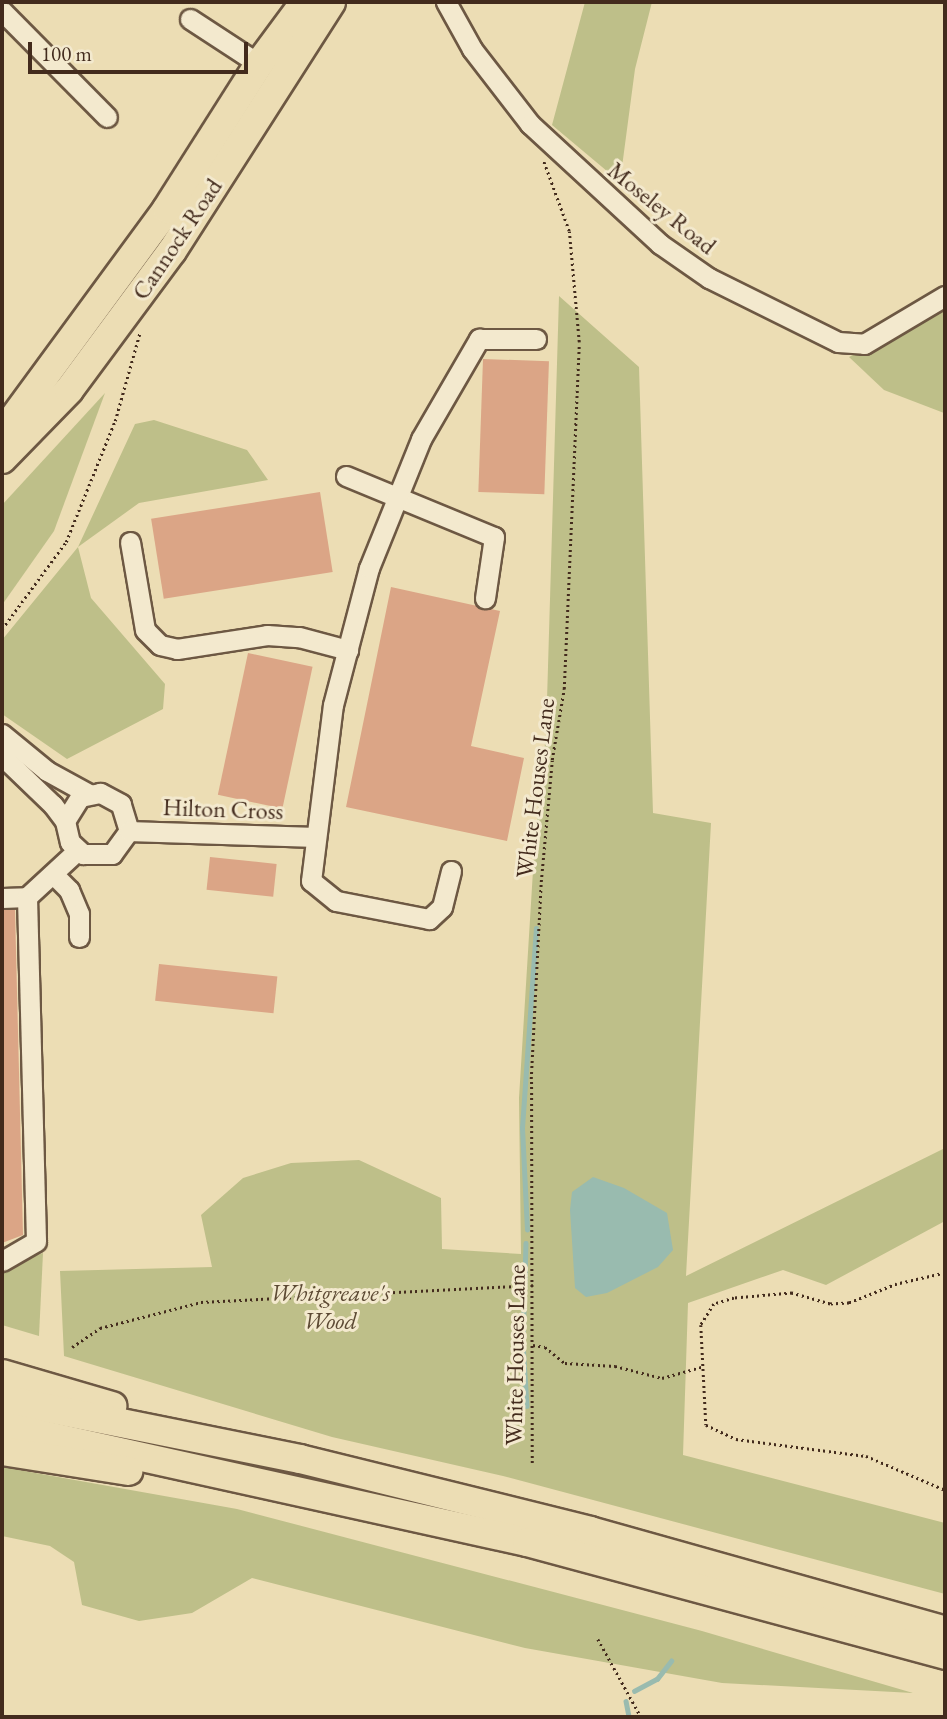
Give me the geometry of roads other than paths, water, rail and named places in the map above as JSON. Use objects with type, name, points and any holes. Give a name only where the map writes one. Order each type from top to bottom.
[{"type":"highway","name":"Cannock Road","points":[[2,434],[167,209],[259,64],[305,2]]},
{"type":"highway","name":"Cannock Road","points":[[2,459],[69,390],[172,251],[331,2]]},
{"type":"highway","points":[[2,1374],[300,1459],[590,1531],[945,1631]]},
{"type":"highway","points":[[2,1399],[300,1459]]},
{"type":"highway","points":[[2,1426],[527,1542],[945,1655]]},
{"type":"highway","points":[[2,1451],[148,1474],[168,1461]]},
{"type":"street","name":"Moseley Road","points":[[446,2],[472,49],[530,124],[660,244],[709,278],[838,342],[864,344],[945,296]]},
{"type":"street","points":[[2,11],[107,117]]},
{"type":"street","points":[[190,19],[259,64]]},
{"type":"street","points":[[451,872],[442,907],[429,919],[336,901],[311,881],[333,705],[369,568],[421,439],[479,340],[536,339]]},
{"type":"street","points":[[346,475],[494,537],[485,598]]},
{"type":"street","points":[[130,542],[145,630],[160,645],[177,649],[267,635],[299,637],[348,650]]},
{"type":"street","name":"Hilton Cross","points":[[2,734],[47,771],[89,794],[113,797],[121,804],[129,831]]},
{"type":"street","points":[[2,756],[65,821]]},
{"type":"street","points":[[2,898],[27,898],[78,850],[69,842],[65,821],[72,804],[89,794]]},
{"type":"street","name":"Hilton Cross","points":[[129,831],[315,837]]},
{"type":"street","name":"Hilton Cross","points":[[78,850],[93,857],[112,854],[129,831]]},
{"type":"street","points":[[52,874],[69,890],[79,914],[79,937]]},
{"type":"street","points":[[2,1261],[36,1241],[27,898]]},
{"type":"water","points":[[593,1177],[624,1188],[667,1213],[673,1250],[658,1267],[607,1293],[586,1297],[575,1288],[570,1210],[572,1192]]},
{"type":"waterway","points":[[527,1230],[522,1128],[536,928]]},
{"type":"waterway","points":[[526,1243],[523,1343],[527,1406]]},
{"type":"waterway","points":[[634,1691],[657,1679],[671,1661]]},
{"type":"waterway","points":[[626,1701],[629,1717]]},
{"type":"park label","name":"Whitgreave's Wood","points":[[330,1307]]}]
